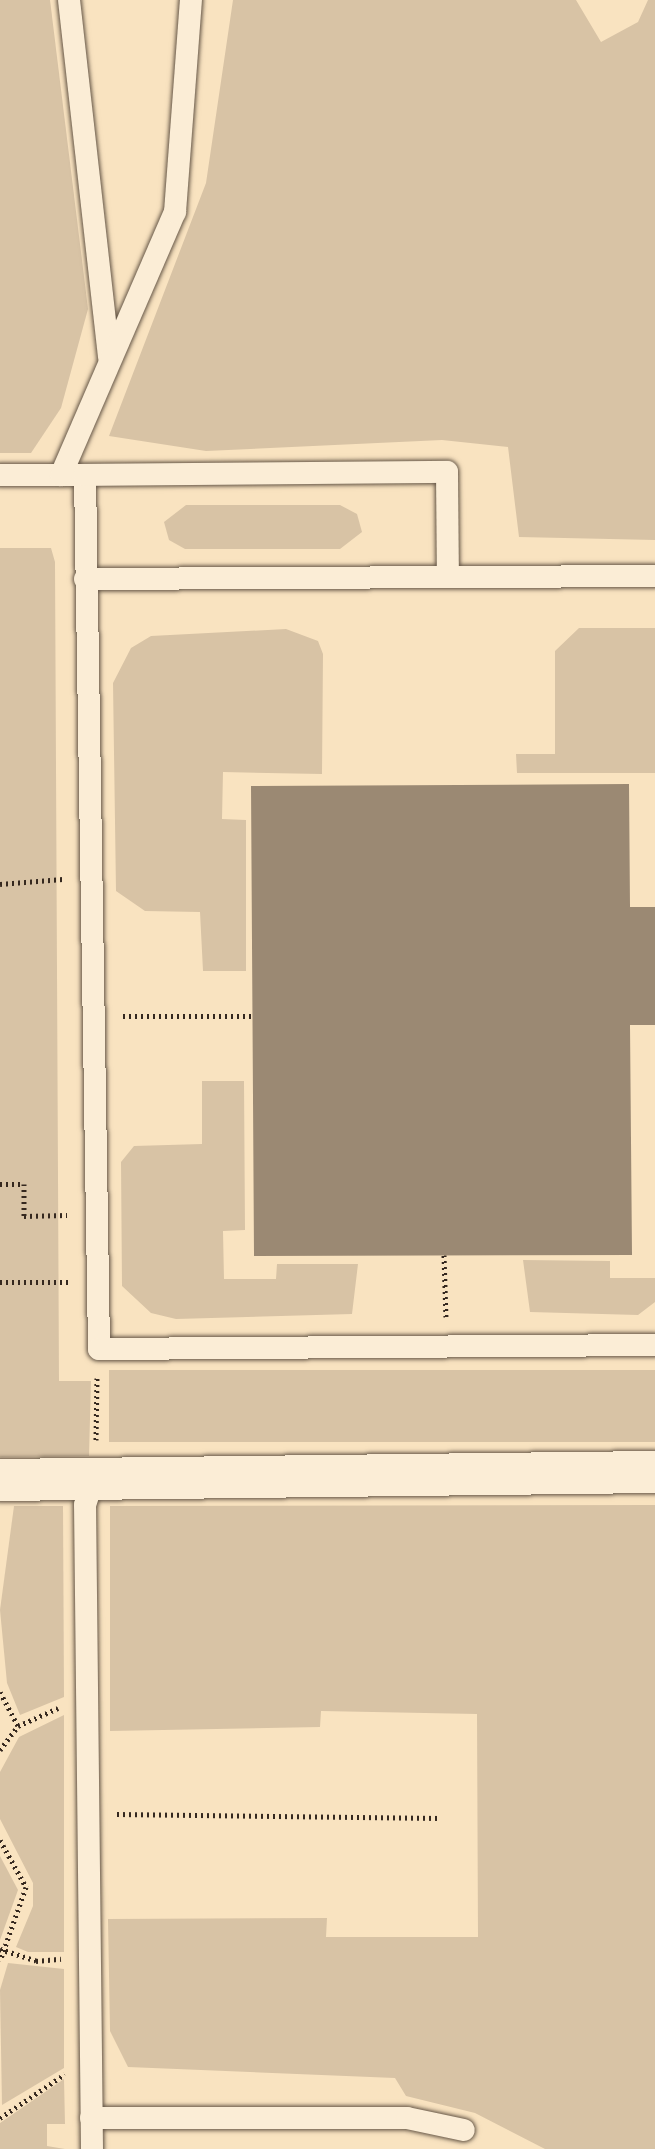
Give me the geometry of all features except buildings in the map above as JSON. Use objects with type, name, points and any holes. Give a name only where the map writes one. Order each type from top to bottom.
[{"type":"street","points":[[0,1480],[655,1472]]},
{"type":"lane","points":[[69,0],[109,359]]},
{"type":"lane","points":[[61,475],[175,212],[191,0]]},
{"type":"lane","points":[[0,475],[447,472],[448,577]]},
{"type":"lane","points":[[85,475],[90,1017],[99,1349],[655,1345]]},
{"type":"lane","points":[[85,579],[655,576]]},
{"type":"lane","points":[[92,2149],[85,1505],[94,1478]]},
{"type":"lane","points":[[91,2118],[407,2118],[464,2130]]},
{"type":"path","points":[[0,884],[88,877]]},
{"type":"path","points":[[90,1017],[253,1016]]},
{"type":"path","points":[[0,1184],[24,1184],[24,1216],[95,1214]]},
{"type":"path","points":[[444,1255],[447,1346]]},
{"type":"path","points":[[0,1282],[97,1282]]},
{"type":"path","points":[[94,1478],[99,1349]]},
{"type":"path","points":[[0,1692],[18,1726]]},
{"type":"path","points":[[0,1750],[18,1726],[61,1707],[87,1707]]},
{"type":"path","points":[[88,1813],[440,1818]]},
{"type":"path","points":[[0,1840],[26,1887],[0,1961]]},
{"type":"path","points":[[2,1950],[36,1961],[90,1956]]},
{"type":"path","points":[[0,2118],[51,2079],[90,2065]]},
{"type":"shaded area","points":[[0,0],[50,0],[88,309],[61,408],[31,453],[0,453]]},
{"type":"shaded area","points":[[233,0],[576,0],[601,42],[638,22],[648,0],[655,0],[655,540],[519,537],[508,447],[442,440],[206,451],[109,436],[206,183]]},
{"type":"shaded area","points":[[186,505],[340,505],[357,514],[362,532],[340,549],[185,549],[169,540],[164,522]]},
{"type":"shaded area","points":[[0,548],[51,548],[55,562],[59,1381],[91,1381],[89,1456],[0,1457]]},
{"type":"shaded area","points":[[579,628],[655,628],[655,773],[517,773],[516,754],[555,754],[555,651]]},
{"type":"shaded area","points":[[286,629],[318,641],[323,654],[322,774],[223,772],[222,819],[246,820],[246,971],[203,971],[200,912],[145,911],[116,891],[113,683],[131,648],[151,636]]},
{"type":"shaded area","points":[[202,1081],[244,1081],[245,1230],[223,1231],[224,1279],[276,1279],[277,1264],[358,1264],[352,1314],[176,1319],[151,1313],[122,1286],[121,1162],[134,1146],[202,1144]]},
{"type":"shaded area","points":[[523,1260],[610,1261],[610,1278],[655,1278],[655,1302],[638,1315],[530,1312]]},
{"type":"shaded area","points":[[109,1370],[655,1370],[655,1442],[109,1442]]},
{"type":"shaded area","points":[[655,1505],[655,2149],[545,2149],[475,2113],[406,2096],[395,2078],[128,2067],[110,2031],[108,1919],[327,1918],[326,1937],[478,1937],[477,1714],[321,1711],[320,1727],[110,1731],[110,1506]]},
{"type":"shaded area","points":[[14,1506],[63,1506],[64,1697],[20,1715],[7,1683],[0,1610]]},
{"type":"shaded area","points":[[64,1715],[64,1952],[28,1952],[16,1947],[33,1906],[33,1883],[0,1819],[0,1772],[19,1737]]},
{"type":"shaded area","points":[[0,1856],[18,1890],[0,1940]]},
{"type":"shaded area","points":[[8,1963],[64,1969],[64,2068],[2,2105],[0,1990]]},
{"type":"shaded area","points":[[64,2079],[65,2124],[47,2124],[47,2146],[65,2149],[0,2149],[0,2123]]}]
